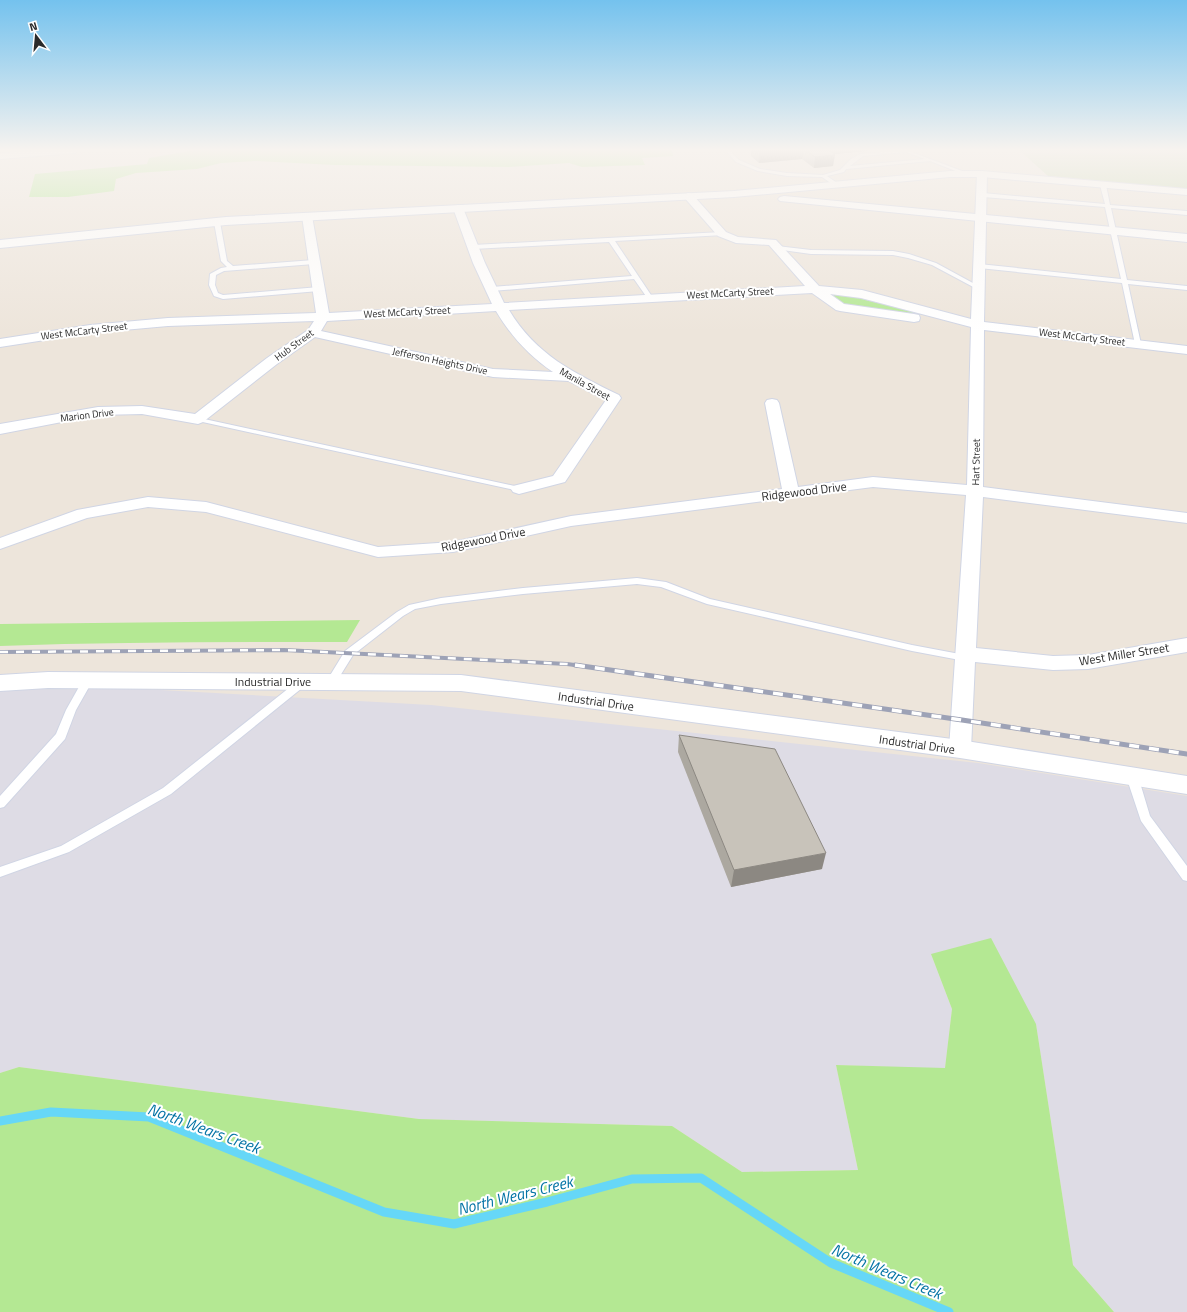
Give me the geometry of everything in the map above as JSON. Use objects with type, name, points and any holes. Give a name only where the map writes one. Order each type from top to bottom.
[{"type":"main road","points":[[0,244],[218,222],[397,211]]},
{"type":"main road","points":[[911,211],[1187,238]]},
{"type":"main road","name":"Industrial Drive","points":[[0,683],[48,680],[461,683],[960,749],[1187,785]]},
{"type":"street","name":"Manila Street","points":[[459,211],[473,247],[500,307],[530,348],[568,377],[614,398],[559,479],[519,489]]},
{"type":"street","points":[[702,211],[722,234],[736,240],[772,242],[815,289]]},
{"type":"street","name":"Hart Street","points":[[960,749],[975,491],[981,211]]},
{"type":"street","name":"Hub Street","points":[[198,418],[272,361],[313,333],[323,317],[307,216]]},
{"type":"street","name":"West McCarty Street","points":[[815,289],[840,307],[866,312],[1187,350]]},
{"type":"street","name":"West McCarty Street","points":[[0,343],[90,329],[152,324],[323,317],[815,289],[862,294],[978,325]]},
{"type":"street","name":"Jefferson Heights Drive","points":[[313,333],[493,373],[568,377]]},
{"type":"street","points":[[772,403],[791,492]]},
{"type":"street","name":"Marion Drive","points":[[0,429],[98,411],[142,410],[198,418]]},
{"type":"street","name":"Ridgewood Drive","points":[[0,544],[83,514],[148,502],[206,507],[378,552],[453,546],[571,521],[873,482],[975,491]]},
{"type":"street","points":[[975,491],[1187,518]]},
{"type":"street","name":"West Miller Street","points":[[965,656],[1053,663],[1088,662],[1187,645]]},
{"type":"lane","points":[[1109,211],[1138,344]]},
{"type":"lane","points":[[1167,211],[1187,213]]},
{"type":"lane","points":[[218,222],[224,261],[232,269]]},
{"type":"lane","points":[[473,247],[722,234]]},
{"type":"lane","points":[[611,240],[650,298]]},
{"type":"lane","points":[[778,248],[811,252],[893,253],[909,256],[934,264],[979,288]]},
{"type":"lane","points":[[314,262],[223,270],[213,274],[213,292],[215,295],[223,297],[319,289]]},
{"type":"lane","points":[[979,266],[1187,288]]},
{"type":"lane","points":[[492,289],[637,277]]},
{"type":"lane","points":[[198,418],[519,489]]},
{"type":"lane","points":[[331,682],[349,653],[400,614],[412,607],[441,601],[523,591],[637,581],[663,584],[707,601],[912,648],[965,656]]},
{"type":"lane","points":[[0,804],[61,736],[71,710],[88,680]]},
{"type":"lane","points":[[0,872],[65,849],[167,791],[303,682]]},
{"type":"lane","points":[[1132,776],[1145,818],[1187,876]]},
{"type":"shaded area","points":[[88,686],[431,705],[978,763],[1187,796],[1187,1312],[1114,1312],[1073,1265],[1036,1024],[931,954],[952,1009],[945,1069],[836,1065],[858,1170],[742,1172],[672,1126],[419,1119],[19,1067],[0,1073],[0,690]]},
{"type":"green space","points":[[829,293],[851,296],[921,314],[847,306],[840,303]]},
{"type":"green space","points":[[360,620],[347,642],[130,643],[0,646],[0,624]]},
{"type":"green space","points":[[991,938],[1036,1024],[1073,1265],[1114,1312],[0,1312],[0,1073],[19,1067],[419,1119],[672,1126],[742,1172],[858,1170],[836,1065],[945,1068],[952,1009],[931,954]]},
{"type":"building","points":[[679,735],[775,749],[826,853],[734,870]]},
{"type":"waterway","name":"North Wears Creek","points":[[0,1121],[51,1112],[149,1117],[384,1212],[454,1224],[547,1202],[632,1179],[701,1178],[831,1263],[949,1312]]},
{"type":"railway","points":[[0,652],[284,650],[582,666]]},
{"type":"railway","points":[[575,665],[962,720],[1187,754]]}]
